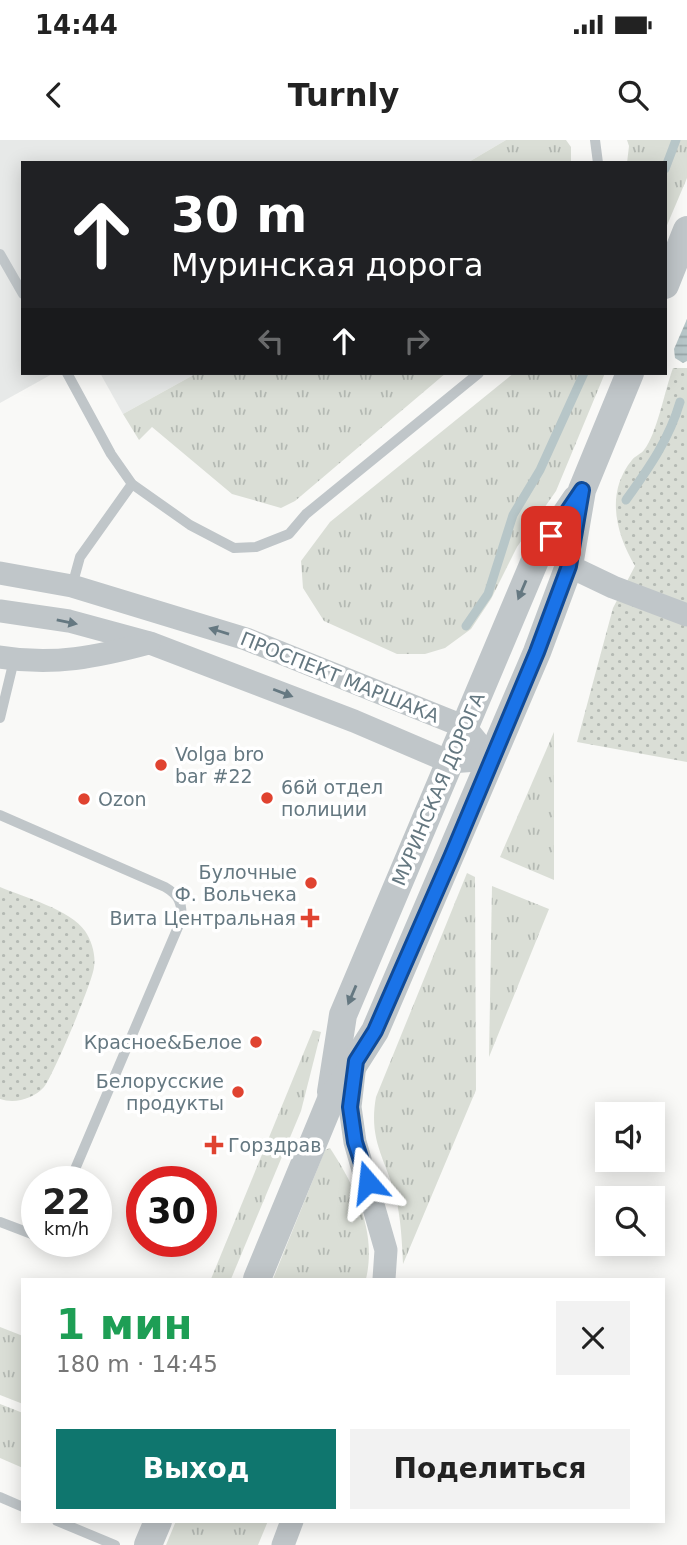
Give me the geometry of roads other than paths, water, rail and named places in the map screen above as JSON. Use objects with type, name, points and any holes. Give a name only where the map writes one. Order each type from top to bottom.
[{"type":"street","points":[[667,280],[687,230]]},
{"type":"street","name":"МУРИНСКАЯ ДОРОГА","points":[[330,1102],[343,1015],[536,558],[582,490],[629,375]]},
{"type":"street","name":"МУРИНСКАЯ ДОРОГА","points":[[257,1278],[330,1102],[375,1031],[537,652],[569,566],[582,490]]},
{"type":"street","points":[[569,566],[613,587],[687,615]]},
{"type":"street","name":"ПРОСПЕКТ МАРШАКА","points":[[0,573],[72,586],[246,639],[465,727],[491,759]]},
{"type":"street","name":"ПРОСПЕКТ МАРШАКА","points":[[0,611],[69,621],[150,643],[354,721],[450,762],[491,759]]},
{"type":"street","points":[[7,658],[63,662],[106,655],[150,643]]},
{"type":"street","points":[[356,1061],[350,1107],[355,1142],[386,1250],[384,1278]]},
{"type":"street","points":[[148,1545],[157,1523]]},
{"type":"street","points":[[283,1545],[291,1523]]},
{"type":"lane","points":[[595,140],[598,161]]},
{"type":"lane","points":[[0,254],[21,291]]},
{"type":"lane","points":[[68,375],[111,454],[132,484],[190,525],[234,548],[256,547],[289,534],[306,514],[477,375]]},
{"type":"lane","points":[[72,586],[80,557],[132,484]]},
{"type":"lane","points":[[0,718],[7,658]]},
{"type":"lane","points":[[0,815],[165,887],[174,892],[183,910],[76,1166]]},
{"type":"lane","points":[[0,1222],[21,1230]]},
{"type":"lane","points":[[0,1497],[21,1506]]},
{"type":"lane","points":[[62,1523],[116,1545]]},
{"type":"waterway","points":[[667,164],[676,140]]},
{"type":"waterway","points":[[466,626],[488,594],[513,515],[540,470],[583,375]]},
{"type":"waterway","points":[[626,500],[664,442],[680,402]]},
{"type":"place","name":"Volga bro bar #22","points":[[161,765]]},
{"type":"place","name":"66й отдел полиции","points":[[267,798]]},
{"type":"place","name":"Ozon","points":[[84,799]]},
{"type":"place","name":"Булочные Ф. Вольчека","points":[[311,883]]},
{"type":"place","name":"Вита Центральная","points":[[310,918]]},
{"type":"place","name":"Красное&Белое","points":[[256,1042]]},
{"type":"place","name":"Белорусские продукты","points":[[238,1092]]},
{"type":"place","name":"Горздрав","points":[[214,1145]]}]
